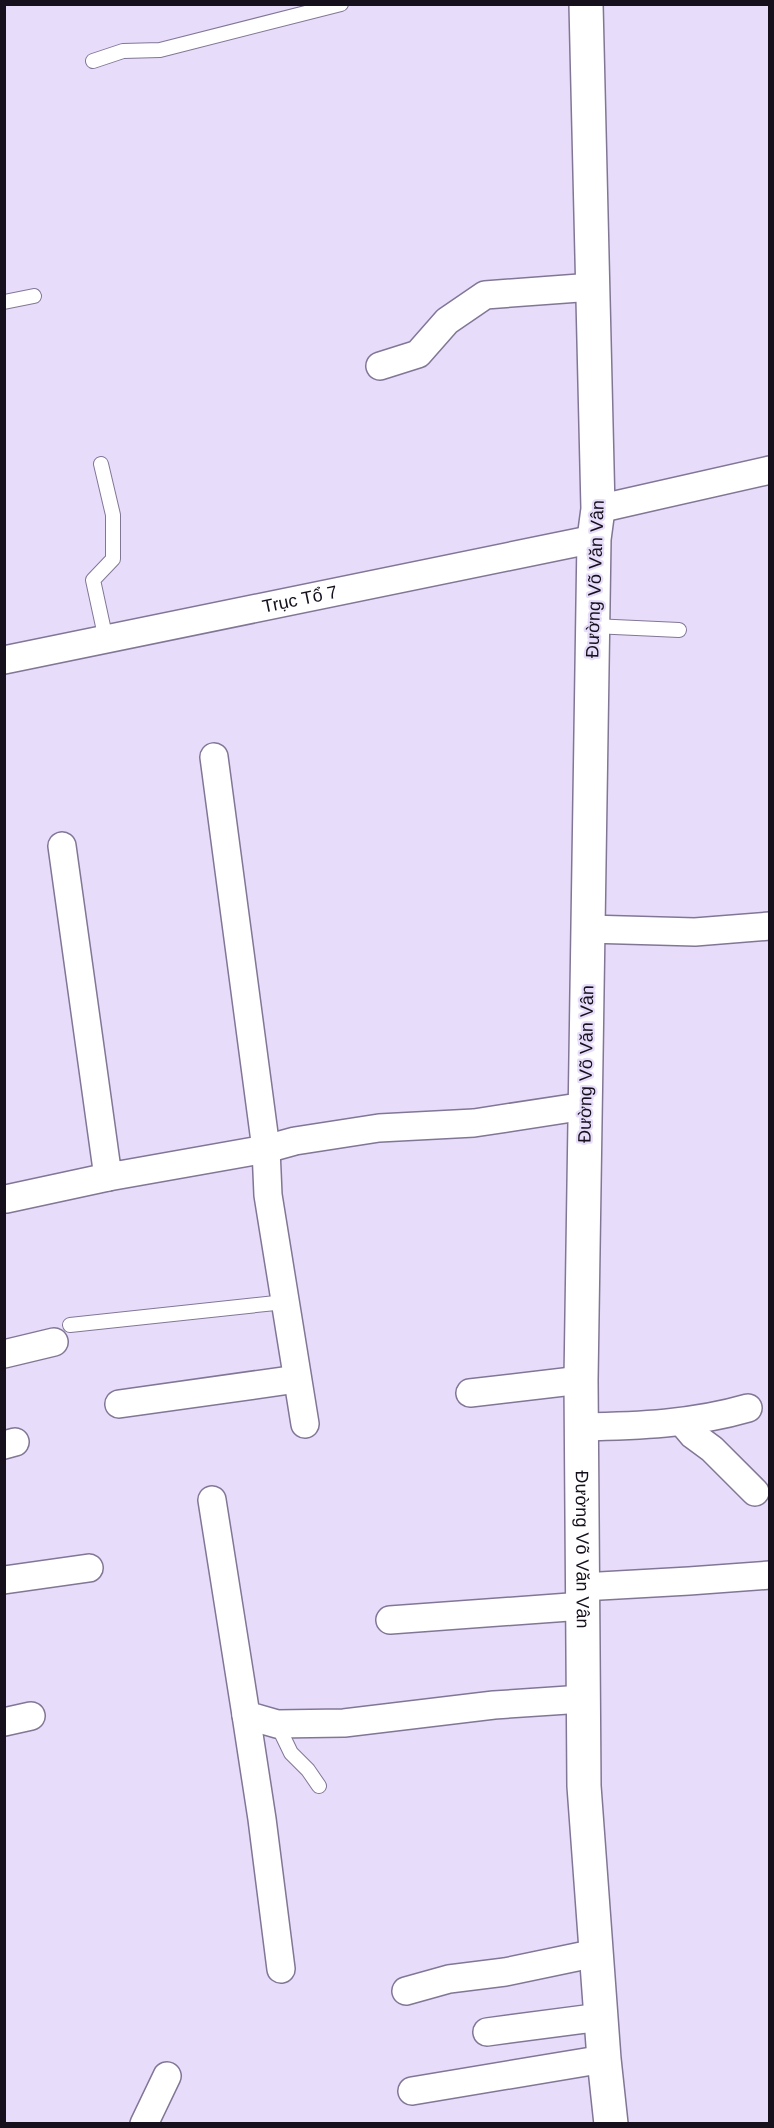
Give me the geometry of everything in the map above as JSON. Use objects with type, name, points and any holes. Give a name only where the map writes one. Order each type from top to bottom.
[{"type":"street","name":"Đường Võ Văn Vân","points":[[586,4],[596,524],[581,1380],[584,1786],[604,2059],[611,2124]]},
{"type":"street","points":[[380,366],[417,354],[447,321],[484,295],[592,287]]},
{"type":"street","name":"Trục Tổ 7","points":[[4,660],[106,640],[596,524],[770,470]]},
{"type":"street","points":[[214,757],[266,1149],[268,1196],[305,1424]]},
{"type":"street","points":[[62,846],[108,1177]]},
{"type":"street","points":[[588,930],[695,932],[770,926]]},
{"type":"street","points":[[6,1200],[108,1177],[266,1149],[295,1141],[379,1128],[474,1123],[585,1106]]},
{"type":"street","points":[[4,1353],[62,1334]]},
{"type":"street","points":[[119,1404],[297,1379]]},
{"type":"street","points":[[470,1393],[581,1380]]},
{"type":"street","points":[[581,1427],[682,1422],[715,1418],[748,1408]]},
{"type":"street","points":[[682,1422],[755,1492]]},
{"type":"street","points":[[212,1500],[262,1819],[281,1970]]},
{"type":"street","points":[[4,1580],[89,1568]]},
{"type":"street","points":[[390,1620],[689,1581],[770,1575]]},
{"type":"street","points":[[246,1715],[277,1724],[344,1723],[494,1705],[583,1699]]},
{"type":"street","points":[[4,1722],[31,1716]]},
{"type":"street","points":[[406,1991],[448,1979],[505,1972],[596,1953]]},
{"type":"street","points":[[487,2032],[601,2018]]},
{"type":"street","points":[[412,2091],[604,2059]]},
{"type":"street","points":[[144,2124],[167,2076]]},
{"type":"lane","points":[[93,61],[123,51],[160,50],[340,4]]},
{"type":"lane","points":[[4,302],[34,296]]},
{"type":"lane","points":[[101,464],[113,515],[113,559],[93,580],[106,640]]},
{"type":"lane","points":[[593,626],[679,630]]},
{"type":"lane","points":[[62,1334],[285,1302]]},
{"type":"lane","points":[[277,1724],[291,1753],[308,1770],[319,1786]]}]
